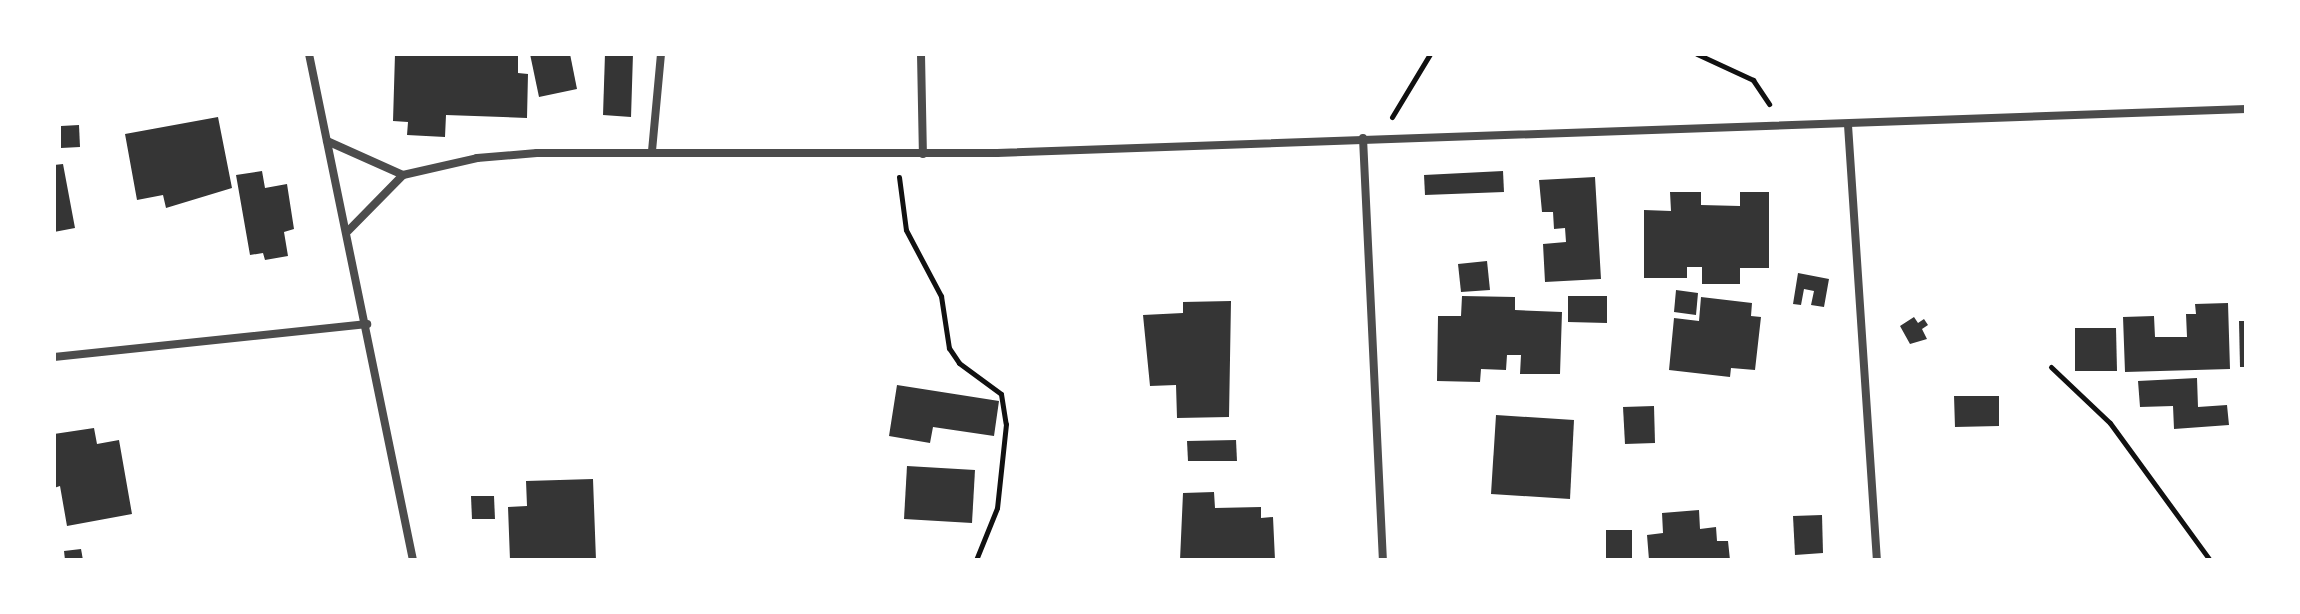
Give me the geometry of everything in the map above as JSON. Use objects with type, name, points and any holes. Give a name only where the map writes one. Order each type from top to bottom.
[{"type":"street","points":[[309,54],[348,231],[413,560]]},
{"type":"street","points":[[652,151],[661,54]]},
{"type":"street","points":[[921,54],[923,154]]},
{"type":"street","points":[[348,231],[403,175],[477,158],[652,151],[923,154],[1848,125],[2246,109]]},
{"type":"street","points":[[1848,125],[1877,560]]},
{"type":"street","points":[[1363,138],[1383,560]]},
{"type":"street","points":[[327,141],[403,175]]},
{"type":"street","points":[[54,357],[367,324]]},
{"type":"path","points":[[1378,138],[1430,54]]},
{"type":"path","points":[[1697,54],[1753,80],[1768,98]]},
{"type":"path","points":[[897,152],[906,230],[941,296],[949,348],[959,363],[1001,394],[1006,424],[997,508],[976,560]]},
{"type":"path","points":[[2051,367],[2110,423],[2210,560]]},
{"type":"building","points":[[395,54],[518,56],[518,73],[528,74],[527,118],[446,115],[445,137],[407,135],[408,122],[393,121]]},
{"type":"building","points":[[530,54],[570,54],[577,89],[539,97]]},
{"type":"building","points":[[605,54],[633,54],[631,117],[603,115]]},
{"type":"building","points":[[218,117],[232,188],[166,208],[163,195],[137,200],[125,134]]},
{"type":"building","points":[[79,125],[80,147],[61,148],[61,126]]},
{"type":"building","points":[[63,164],[75,228],[54,232],[54,165]]},
{"type":"building","points":[[262,171],[265,188],[287,184],[294,229],[284,232],[288,256],[265,260],[263,253],[250,255],[236,175]]},
{"type":"building","points":[[1503,171],[1504,192],[1425,195],[1424,175]]},
{"type":"building","points":[[1595,177],[1601,279],[1545,282],[1543,244],[1566,242],[1565,228],[1554,229],[1553,212],[1542,212],[1539,180]]},
{"type":"building","points":[[1670,192],[1701,192],[1701,205],[1740,206],[1740,192],[1769,192],[1769,268],[1740,268],[1740,284],[1702,284],[1702,267],[1687,267],[1687,278],[1644,278],[1644,210],[1671,211]]},
{"type":"building","points":[[1487,261],[1490,290],[1461,292],[1458,264]]},
{"type":"building","points":[[1798,273],[1829,279],[1824,307],[1811,305],[1814,291],[1804,289],[1801,305],[1793,304]]},
{"type":"building","points":[[1676,290],[1698,293],[1696,315],[1674,312]]},
{"type":"building","points":[[1462,296],[1515,297],[1515,310],[1562,312],[1560,374],[1520,374],[1521,355],[1507,355],[1506,370],[1481,369],[1480,382],[1437,381],[1438,316],[1461,316]]},
{"type":"building","points":[[1568,296],[1607,296],[1607,323],[1568,322]]},
{"type":"building","points":[[1701,297],[1752,303],[1751,316],[1761,317],[1755,370],[1731,368],[1730,377],[1669,370],[1674,318],[1699,321]]},
{"type":"building","points":[[1231,301],[1229,417],[1177,418],[1176,385],[1150,386],[1143,315],[1183,313],[1183,302]]},
{"type":"building","points":[[2228,303],[2230,369],[2125,372],[2123,317],[2154,316],[2155,337],[2187,337],[2186,314],[2196,314],[2195,304]]},
{"type":"building","points":[[1914,317],[1918,323],[1924,319],[1928,325],[1922,329],[1927,339],[1910,344],[1900,326]]},
{"type":"building","points":[[2239,321],[2246,321],[2246,367],[2240,367]]},
{"type":"building","points":[[2075,328],[2116,328],[2117,371],[2075,371]]},
{"type":"building","points":[[2197,378],[2198,407],[2227,405],[2229,425],[2174,429],[2173,406],[2140,407],[2138,381]]},
{"type":"building","points":[[897,385],[999,401],[994,436],[933,427],[930,443],[889,436]]},
{"type":"building","points":[[1954,396],[1999,396],[1999,426],[1955,427]]},
{"type":"building","points":[[1654,406],[1655,443],[1625,444],[1623,407]]},
{"type":"building","points":[[1496,415],[1574,420],[1570,499],[1491,494]]},
{"type":"building","points":[[94,428],[97,444],[119,440],[132,514],[67,526],[60,486],[54,488],[54,434]]},
{"type":"building","points":[[1236,440],[1237,461],[1188,461],[1187,441]]},
{"type":"building","points":[[907,466],[975,470],[972,523],[904,519]]},
{"type":"building","points":[[593,479],[596,560],[510,560],[508,507],[527,506],[526,481]]},
{"type":"building","points":[[1214,492],[1215,508],[1261,507],[1261,518],[1273,517],[1275,560],[1180,560],[1183,493]]},
{"type":"building","points":[[471,496],[494,496],[495,519],[472,519]]},
{"type":"building","points":[[1699,510],[1700,529],[1716,527],[1717,541],[1728,541],[1730,560],[1649,560],[1647,535],[1663,533],[1662,513]]},
{"type":"building","points":[[1822,515],[1823,553],[1795,555],[1793,516]]},
{"type":"building","points":[[1606,530],[1632,530],[1632,560],[1606,560]]},
{"type":"building","points":[[81,549],[83,560],[65,560],[64,551]]}]
